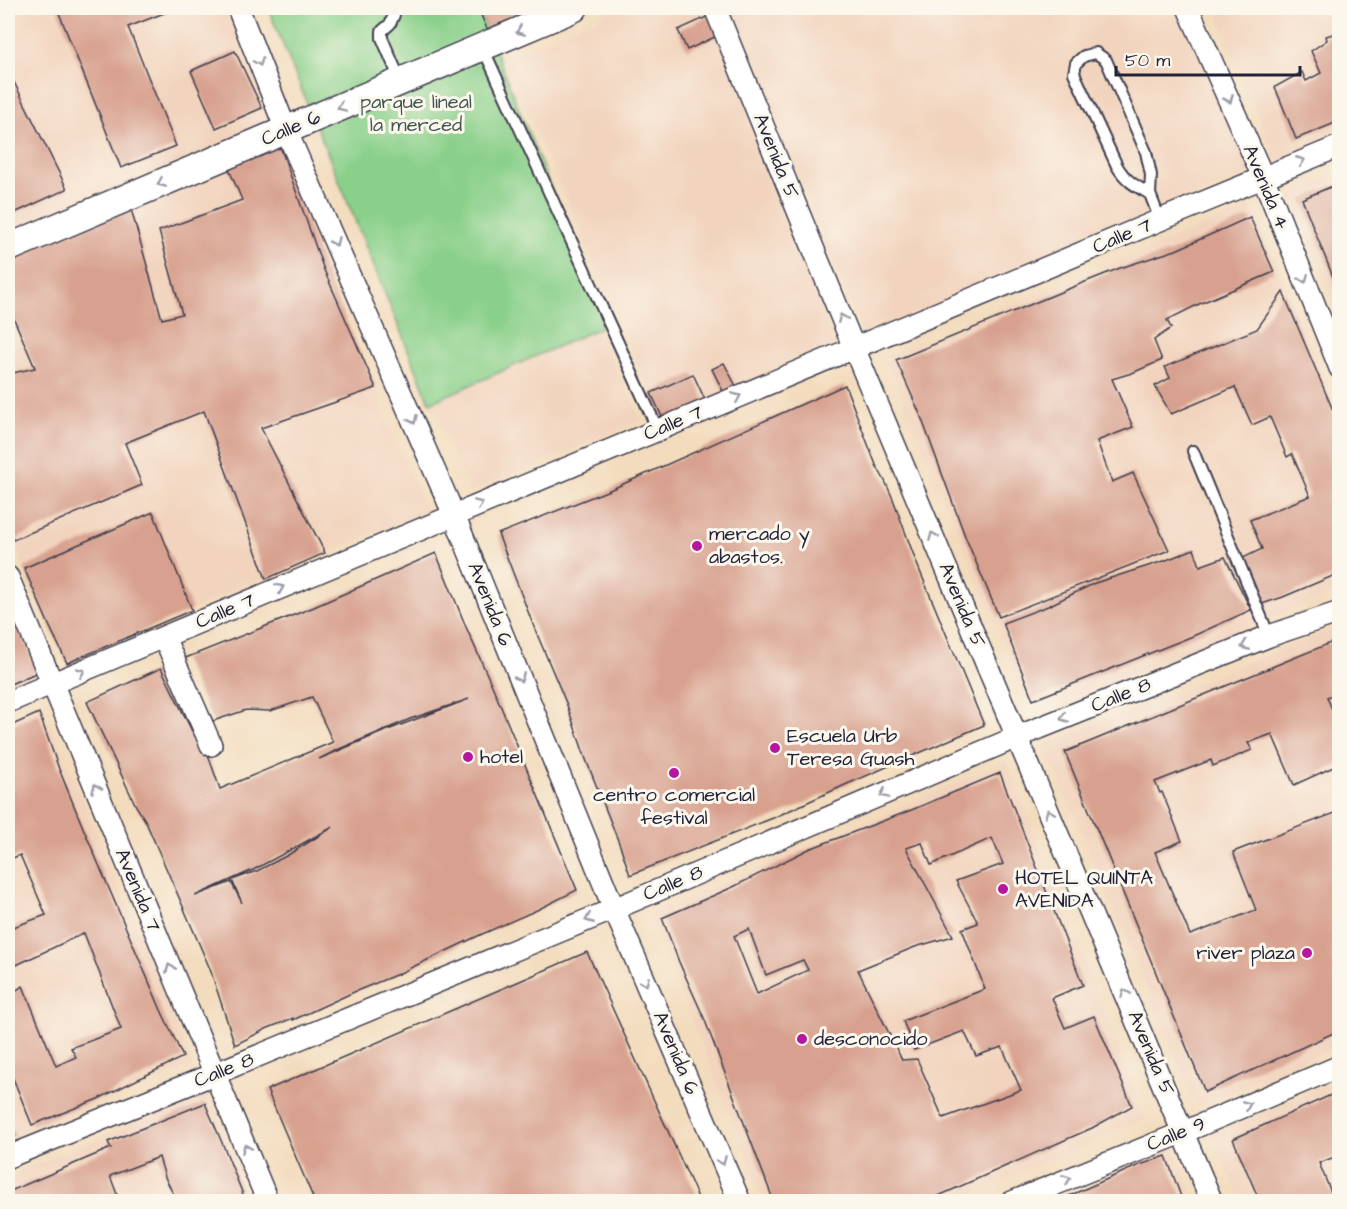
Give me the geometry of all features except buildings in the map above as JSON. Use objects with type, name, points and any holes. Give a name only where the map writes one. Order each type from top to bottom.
[{"type":"street","name":"Avenida 6","points":[[238,8],[286,130],[454,515],[614,909],[740,1202]]},
{"type":"street","name":"Calle 6","points":[[8,248],[574,8]]},
{"type":"street","name":"Avenida 5","points":[[715,8],[854,348],[1212,1202]]},
{"type":"street","name":"Avenida 4","points":[[1188,8],[1263,177],[1338,358]]},
{"type":"street","name":"Calle 7","points":[[8,702],[1340,146]]},
{"type":"street","name":"Avenida 7","points":[[8,578],[268,1202]]},
{"type":"street","name":"Calle 8","points":[[8,1157],[614,909],[1017,737],[1269,636],[1340,612]]},
{"type":"street","points":[[164,637],[212,745]]},
{"type":"street","name":"Calle 9","points":[[1012,1202],[1340,1066]]},
{"type":"lane","points":[[391,8],[394,15],[390,24],[382,31],[382,38],[401,82]]},
{"type":"lane","points":[[482,47],[658,430]]},
{"type":"lane","points":[[1150,194],[1131,184],[1117,166],[1074,73],[1076,63],[1084,56],[1096,53],[1106,60],[1146,152],[1150,164],[1150,194],[1160,220]]},
{"type":"lane","points":[[1193,451],[1269,636]]},
{"type":"shaded area","points":[[8,8],[227,8],[271,124],[8,240]]},
{"type":"shaded area","points":[[617,8],[708,8],[843,342],[706,402],[651,393],[504,59]]},
{"type":"shaded area","points":[[727,8],[1196,8],[1257,171],[864,335]]},
{"type":"shaded area","points":[[1215,8],[1339,8],[1339,140],[1277,166]]},
{"type":"shaded area","points":[[280,146],[324,270],[376,388],[387,422],[427,511],[67,663],[38,602],[8,527],[8,258]]},
{"type":"shaded area","points":[[1339,174],[1339,315],[1291,194]]},
{"type":"shaded area","points":[[1252,206],[1339,412],[1339,591],[1033,714],[885,356]]},
{"type":"shaded area","points":[[597,329],[642,421],[470,492],[430,403]]},
{"type":"shaded area","points":[[1339,626],[1339,1046],[1197,1107],[1044,744]]},
{"type":"shaded area","points":[[43,705],[193,1065],[8,1143],[8,720]]},
{"type":"shaded area","points":[[1007,761],[1145,1119],[955,1201],[765,1201],[649,915]]},
{"type":"shaded area","points":[[1339,1079],[1339,1201],[1241,1201],[1212,1133]]},
{"type":"shaded area","points":[[208,1092],[254,1201],[8,1202],[8,1176]]},
{"type":"shaded area","points":[[1172,1143],[1196,1201],[1032,1202]]},
{"type":"green space","name":"parque lineal la merced","points":[[268,8],[478,8],[606,325],[430,403]]},
{"type":"place","name":"mercado y abastos.","points":[[697,546]]},
{"type":"place","name":"Escuela Urb Teresa Guash","points":[[775,748]]},
{"type":"place","name":"hotel","points":[[468,757]]},
{"type":"place","name":"centro comercial festival","points":[[674,773]]},
{"type":"place","name":"HOTEL QUINTA AVENIDA","points":[[1003,889]]},
{"type":"place","name":"river plaza","points":[[1307,953]]},
{"type":"place","name":"desconocido","points":[[802,1039]]}]
